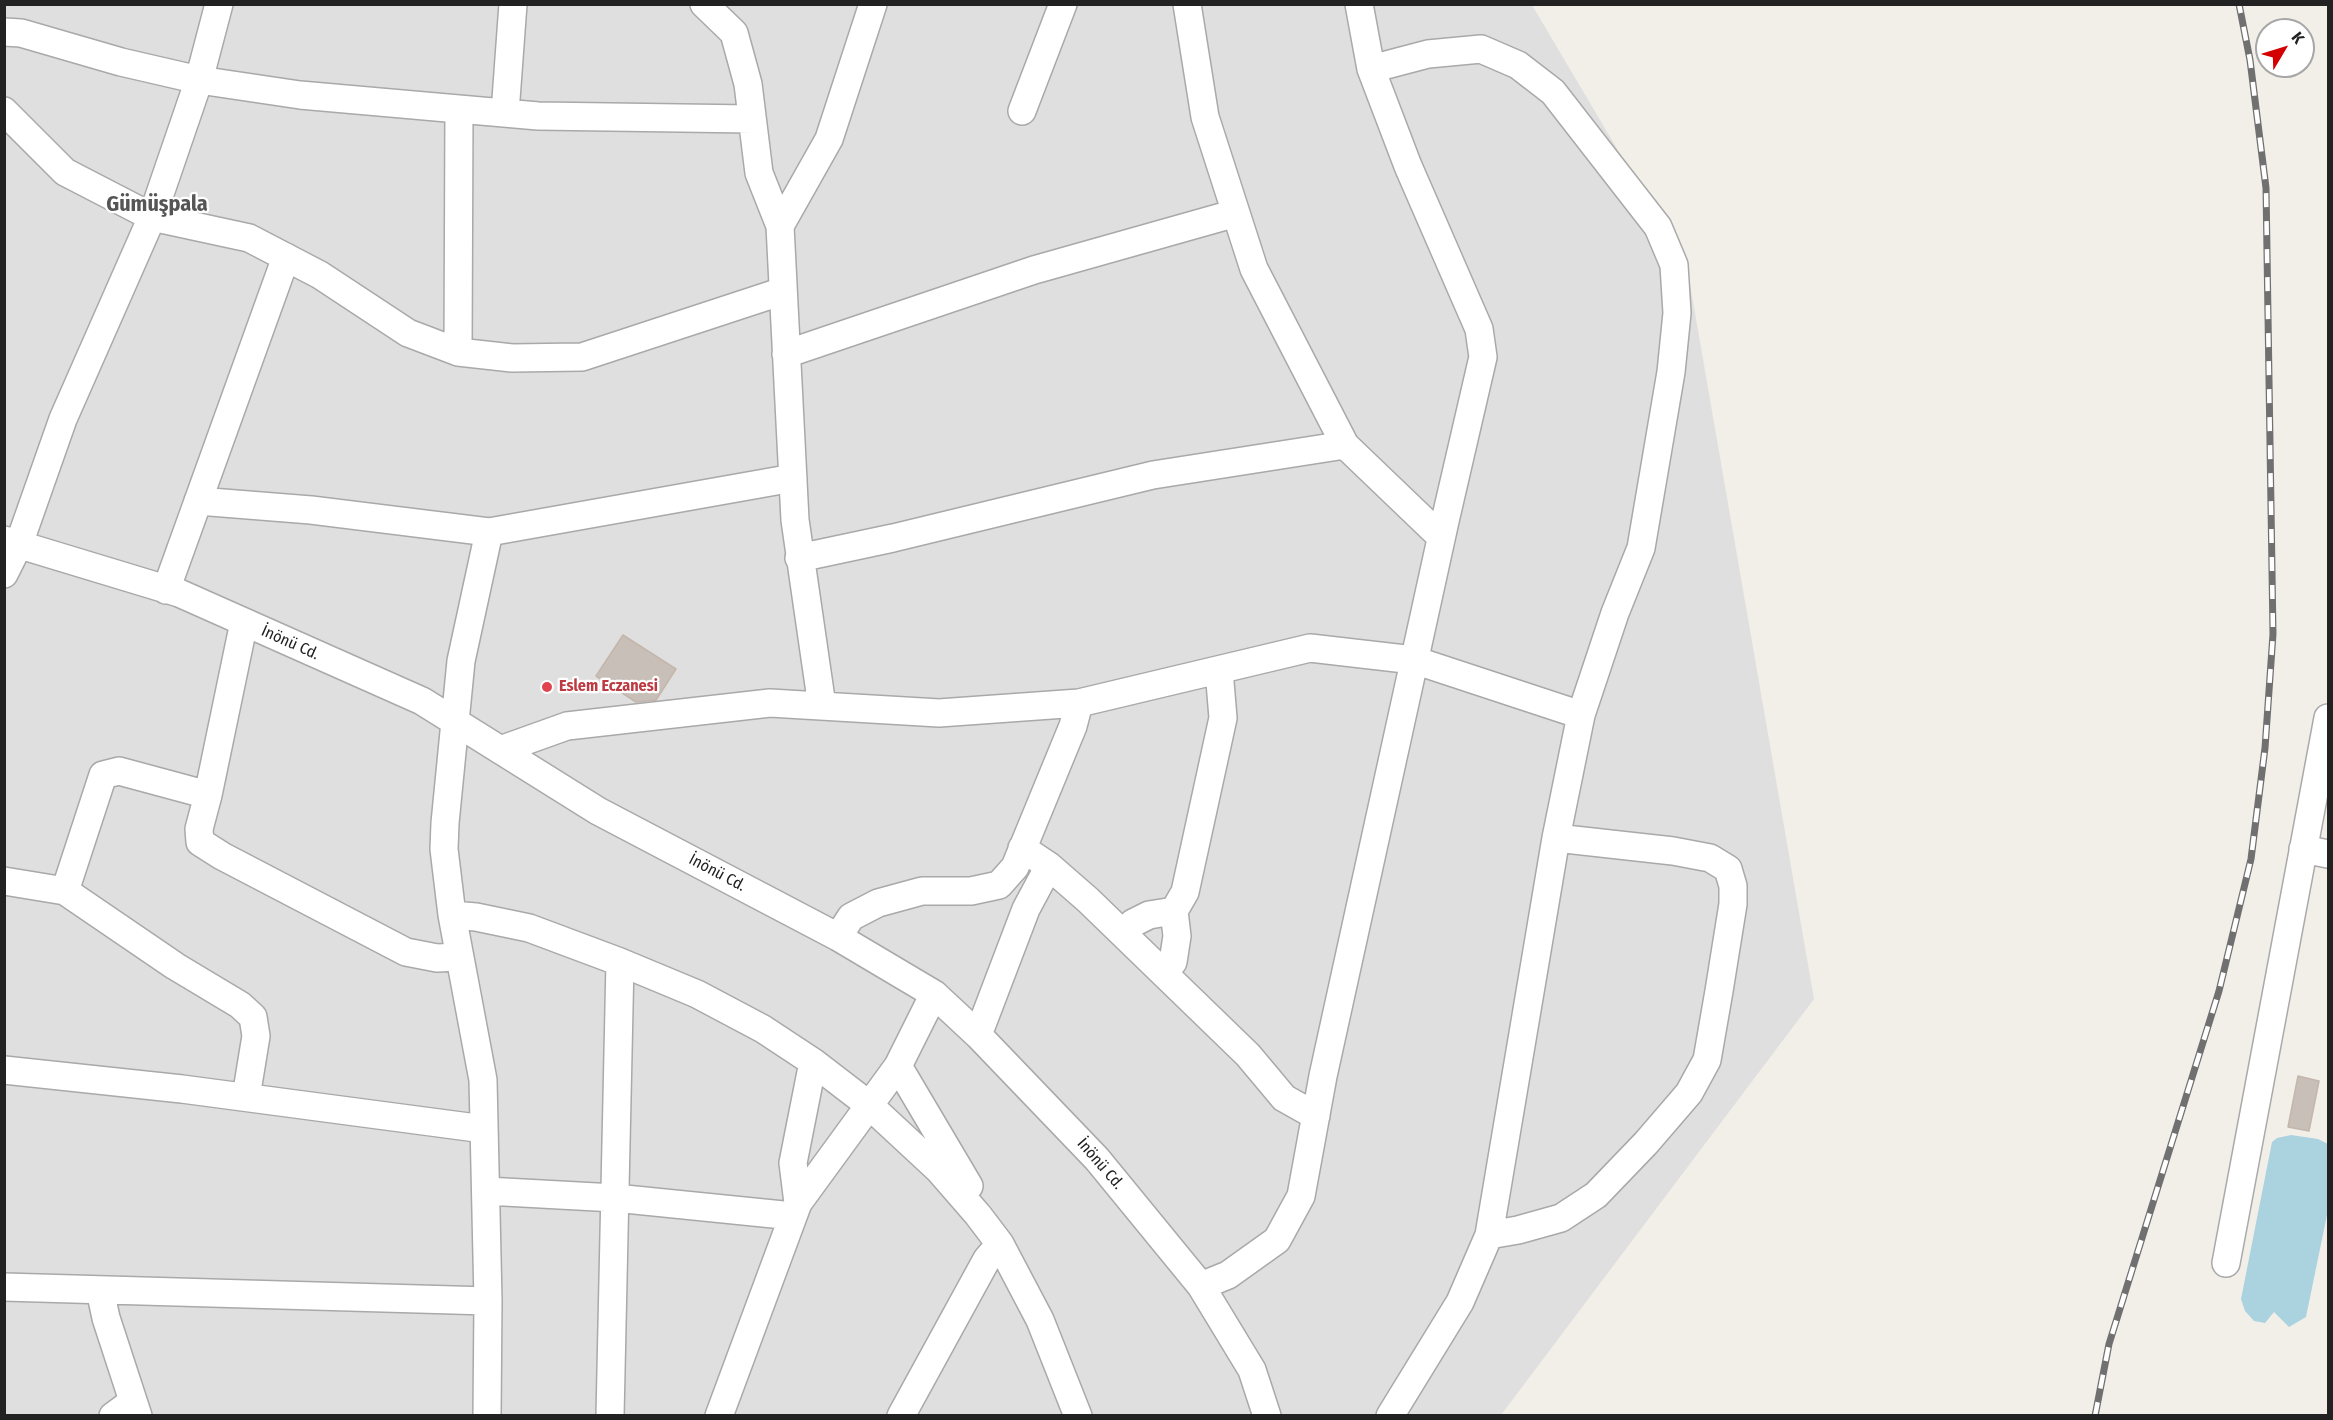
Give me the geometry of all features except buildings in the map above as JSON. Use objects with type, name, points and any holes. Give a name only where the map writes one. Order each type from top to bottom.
[{"type":"street","points":[[4,574],[12,542],[63,419],[152,217],[199,80],[219,4]]},
{"type":"street","points":[[505,113],[513,4]]},
{"type":"street","points":[[704,4],[734,33],[748,84],[759,173],[780,226],[799,558],[822,706]]},
{"type":"street","points":[[780,226],[829,140],[873,4]]},
{"type":"street","points":[[1022,111],[1063,4]]},
{"type":"street","points":[[1187,4],[1205,117],[1254,269],[1345,445],[1441,537]]},
{"type":"street","points":[[1201,1286],[1228,1275],[1277,1240],[1301,1196],[1316,1116],[1414,660],[1483,357],[1479,329],[1408,166],[1371,69],[1359,4]]},
{"type":"street","points":[[4,32],[21,33],[121,62],[199,80],[300,95],[538,116],[752,119]]},
{"type":"street","points":[[1371,69],[1428,54],[1481,49],[1518,65],[1553,92],[1658,227],[1674,265],[1677,313],[1671,372],[1641,548],[1615,613],[1581,715],[1556,838],[1489,1235],[1460,1302],[1389,1416]]},
{"type":"street","points":[[458,352],[459,109]]},
{"type":"street","points":[[4,111],[65,172],[152,217],[249,238],[320,276],[408,333],[458,352],[512,358],[582,357],[783,291]]},
{"type":"street","points":[[786,354],[1034,270],[1236,213]]},
{"type":"street","points":[[166,590],[286,258]]},
{"type":"street","points":[[799,558],[893,538],[1153,475],[1345,445]]},
{"type":"street","points":[[198,501],[310,510],[489,532],[793,478]]},
{"type":"street","points":[[487,1416],[488,1301],[483,1080],[452,915],[447,881],[445,823],[461,661],[489,532]]},
{"type":"street","name":"İnönü Cd.","points":[[12,542],[166,590],[422,701],[598,811],[838,937],[934,994],[978,1035],[1097,1159],[1201,1286],[1252,1370],[1267,1416]]},
{"type":"street","points":[[244,622],[199,828],[201,842],[406,952],[437,958],[459,957]]},
{"type":"street","points":[[500,750],[567,726],[770,703],[939,713],[1079,703],[1310,648],[1414,660],[1581,715]]},
{"type":"street","points":[[1164,972],[1173,962],[1177,936],[1174,911],[1185,892],[1223,718],[1218,670]]},
{"type":"street","points":[[838,937],[851,917],[878,903],[922,891],[971,891],[999,885],[1015,867],[1073,726],[1079,703]]},
{"type":"street","points":[[2226,1263],[2316,851],[2328,718]]},
{"type":"street","points":[[64,891],[103,775],[119,771],[208,795]]},
{"type":"street","points":[[1489,1235],[1561,1218],[1596,1195],[1646,1143],[1689,1093],[1707,1060],[1717,1002],[1733,904],[1733,886],[1728,869],[1710,858],[1673,850],[1556,838]]},
{"type":"street","points":[[1022,848],[1049,866],[1089,900],[1248,1055],[1284,1098],[1316,1116]]},
{"type":"street","points":[[978,1035],[1026,909],[1049,866]]},
{"type":"street","points":[[4,881],[64,891],[175,966],[240,1005],[253,1017],[256,1036],[246,1097]]},
{"type":"street","points":[[1123,934],[1133,923],[1149,915],[1174,911]]},
{"type":"street","points":[[452,915],[476,917],[529,928],[668,981],[730,1011],[813,1062],[869,1105],[938,1169],[1000,1244],[1040,1320],[1078,1416]]},
{"type":"street","points":[[610,1416],[620,962]]},
{"type":"street","points":[[719,1416],[795,1209],[898,1066],[934,994]]},
{"type":"street","points":[[795,1209],[793,1163],[813,1062]]},
{"type":"street","points":[[898,1066],[970,1187],[978,1215]]},
{"type":"street","points":[[4,1070],[246,1097],[484,1129]]},
{"type":"street","points":[[898,1131],[924,1109]]},
{"type":"street","points":[[486,1191],[795,1209]]},
{"type":"street","points":[[901,1416],[987,1259],[1000,1244]]},
{"type":"street","points":[[4,1287],[488,1301]]},
{"type":"street","points":[[100,1290],[127,1411]]},
{"type":"shaded area","points":[[5,5],[1532,5],[1687,267],[1814,999],[1501,1415],[5,1416]]},
{"type":"water","points":[[2291,1135],[2318,1139],[2328,1144],[2328,1210],[2306,1317],[2289,1327],[2274,1312],[2265,1323],[2254,1321],[2245,1311],[2241,1299],[2272,1142],[2277,1138]]},
{"type":"railway","points":[[2095,1416],[2109,1344],[2219,991],[2251,859],[2265,748],[2273,634],[2266,188],[2250,60],[2239,4]]},
{"type":"place","name":"Eslem Eczanesi","points":[[547,687]]},
{"type":"district","name":"Gümüşpala","points":[[157,205]]}]
